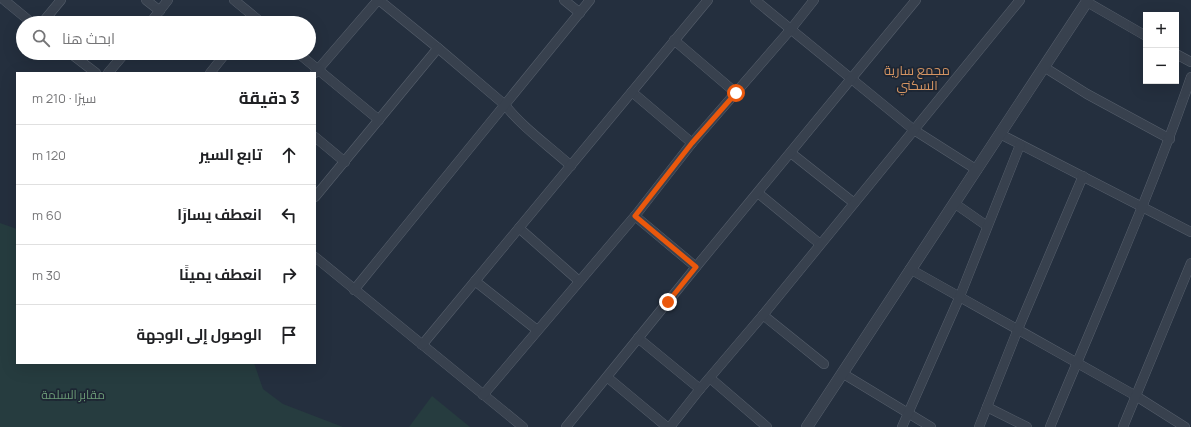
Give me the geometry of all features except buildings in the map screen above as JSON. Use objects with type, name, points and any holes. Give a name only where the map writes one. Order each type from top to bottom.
[{"type":"street","points":[[4,0],[23,16]]},
{"type":"street","points":[[48,16],[61,0]]},
{"type":"street","points":[[146,0],[160,11]]},
{"type":"street","points":[[156,16],[168,0]]},
{"type":"street","points":[[234,0],[251,16]]},
{"type":"street","points":[[316,71],[378,0],[438,48],[505,105],[513,115],[571,166]]},
{"type":"street","points":[[564,0],[580,13]]},
{"type":"street","points":[[354,290],[590,0]]},
{"type":"street","points":[[422,345],[708,0]]},
{"type":"street","points":[[755,0],[914,130],[977,170]]},
{"type":"street","points":[[483,395],[635,216],[692,143],[791,29],[814,0]]},
{"type":"street","points":[[566,427],[916,0]]},
{"type":"street","points":[[670,427],[700,389],[763,316],[820,244],[1020,0]]},
{"type":"street","points":[[807,427],[1088,1],[1143,34]]},
{"type":"street","points":[[674,40],[736,93]]},
{"type":"street","points":[[316,196],[438,48]]},
{"type":"street","points":[[1179,56],[1191,62]]},
{"type":"street","points":[[79,60],[95,72]]},
{"type":"street","points":[[109,72],[119,60]]},
{"type":"street","points":[[211,72],[220,60]]},
{"type":"street","points":[[305,60],[316,71],[379,120]]},
{"type":"street","points":[[1044,66],[1087,94],[1170,139]]},
{"type":"street","points":[[1050,427],[1143,207],[1170,139],[1191,77]]},
{"type":"street","points":[[632,92],[692,143]]},
{"type":"street","points":[[1000,134],[1191,232]]},
{"type":"street","points":[[316,138],[345,162]]},
{"type":"street","points":[[902,427],[960,296],[1020,145]]},
{"type":"street","points":[[791,153],[854,203]]},
{"type":"street","points":[[979,427],[1018,329],[1083,176]]},
{"type":"street","points":[[758,192],[820,244]]},
{"type":"street","points":[[954,203],[987,226]]},
{"type":"street","points":[[635,216],[696,267]]},
{"type":"street","points":[[519,228],[579,281]]},
{"type":"street","points":[[316,258],[523,427]]},
{"type":"street","points":[[1123,427],[1191,263]]},
{"type":"street","points":[[910,269],[1136,396],[1185,427]]},
{"type":"street","points":[[475,281],[537,330]]},
{"type":"street","points":[[763,316],[824,364]]},
{"type":"street","points":[[638,338],[700,389]]},
{"type":"street","points":[[842,373],[931,427]]},
{"type":"street","points":[[607,377],[667,427]]},
{"type":"street","points":[[710,378],[767,427]]},
{"type":"street","points":[[987,407],[1027,427]]},
{"type":"green space","name":"مقابر السلمة","points":[[0,223],[16,229],[16,364],[254,364],[263,389],[283,404],[343,427],[0,427]]},
{"type":"green space","points":[[432,396],[470,427],[409,427]]},
{"type":"district","name":"مجمع سارية السكني","points":[[917,78]]},
{"type":"route","points":[[668,302],[696,267],[635,216],[692,143],[736,93]]}]
